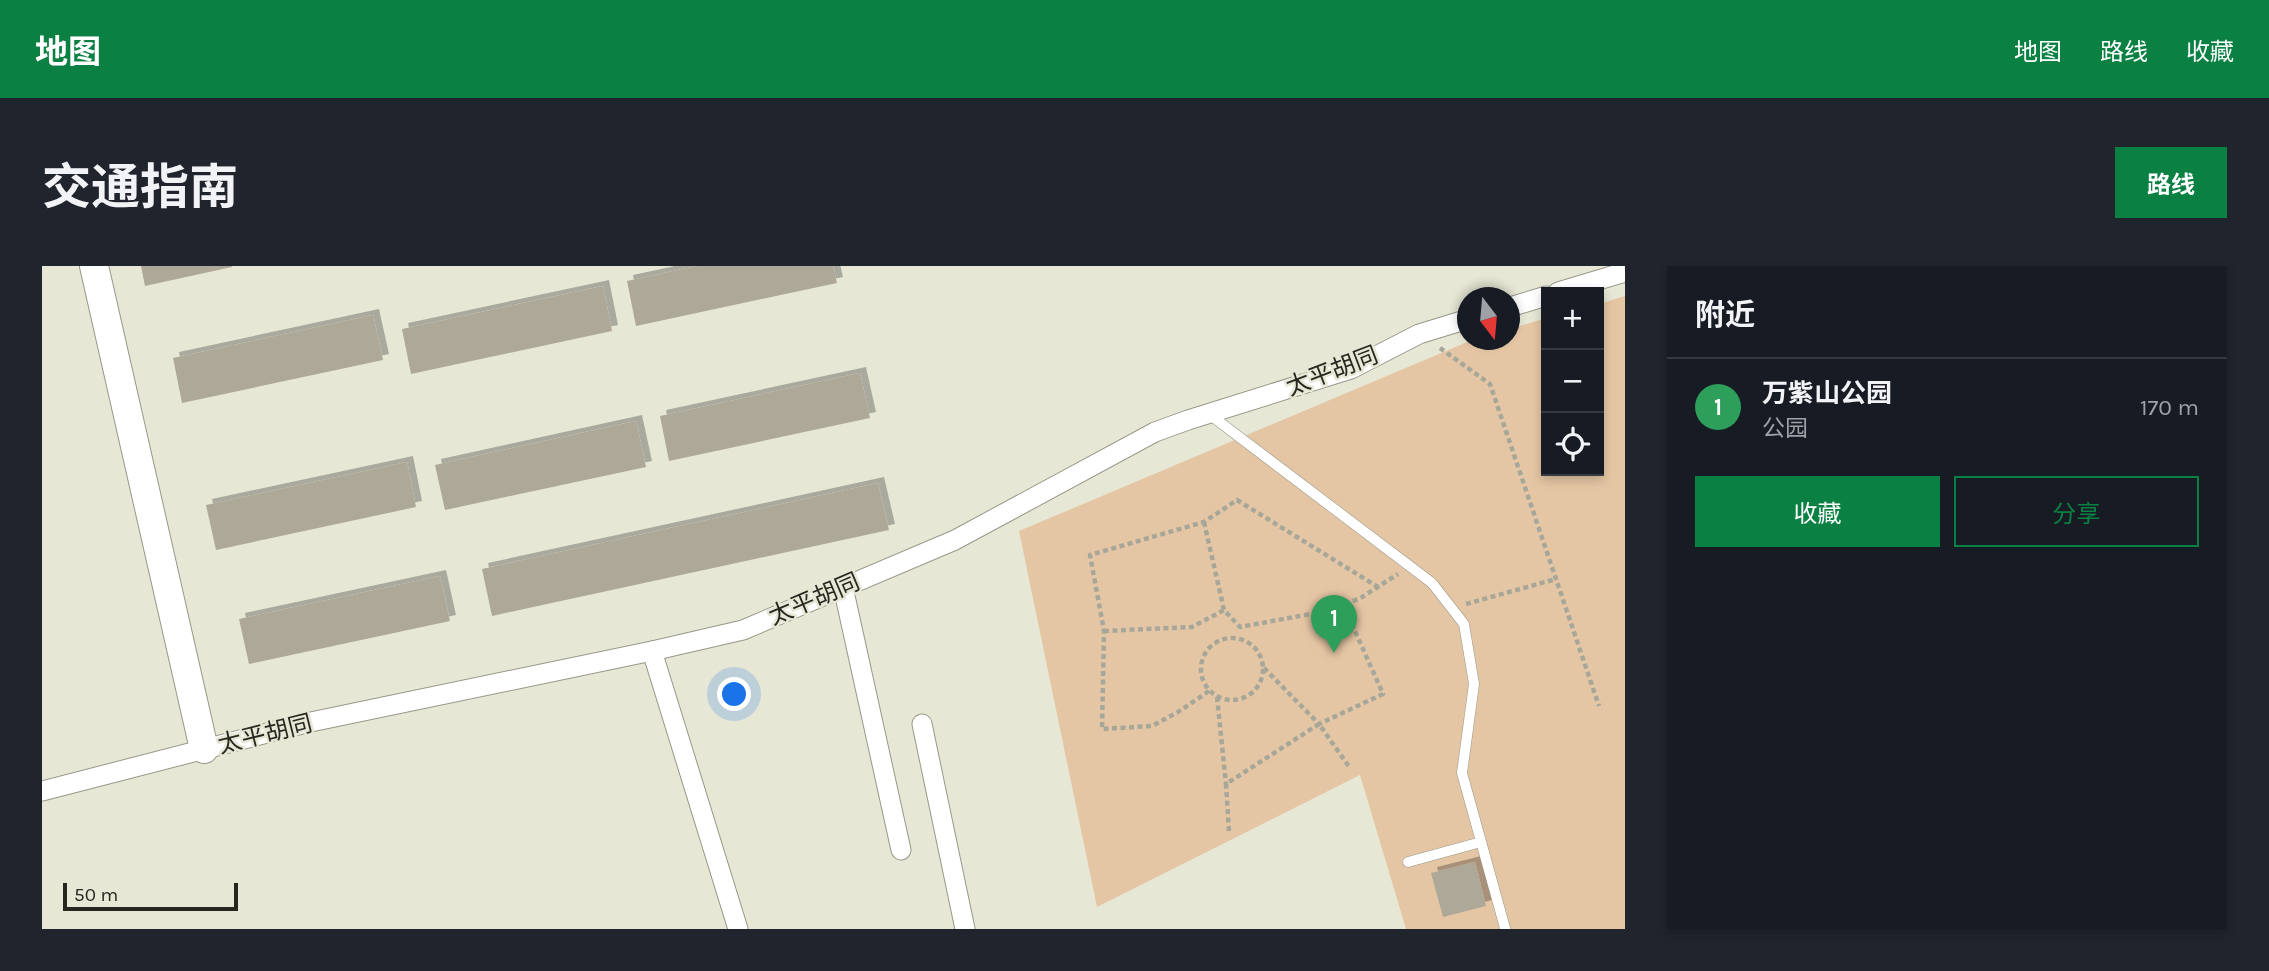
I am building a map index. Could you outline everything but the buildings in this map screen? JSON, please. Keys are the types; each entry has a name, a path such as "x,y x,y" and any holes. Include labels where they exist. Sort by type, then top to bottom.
{"street":[{"path":"94,266 205,749"},
{"path":"1575,287 1625,272"},
{"path":"1520,304 1541,298"},
{"name":"太平胡同","path":"42,791 306,723 743,630 955,540 1155,432 1351,369 1419,334 1457,322"},
{"path":"843,587 901,850"},
{"path":"652,651 738,929"},
{"path":"922,724 965,929"}],"lane":[{"path":"1208,414 1432,583 1464,624 1474,684 1462,773 1505,928"},
{"path":"1408,862 1481,842"}],"path":[{"path":"1419,334 1490,384 1600,706"},
{"path":"1209,691 1153,726 1102,729 1104,631 1090,555 1203,522 1237,500 1378,587"},
{"path":"1203,522 1224,610 1240,626 1316,613 1359,599 1410,566"},
{"path":"1451,608 1556,579"},
{"path":"1226,784 1319,724 1383,694 1343,604"},
{"path":"1104,631 1192,627 1224,610"},
{"path":"1231,638 1249,643 1262,658 1264,668 1262,678 1249,696 1239,700 1217,697 1209,691 1200,671 1206,652 1221,640 1231,638"},
{"path":"1264,668 1319,724 1350,768"},
{"path":"1217,697 1229,831"}],"shaded area":[{"path":"1625,296 1625,929 1406,929 1360,775 1097,907 1019,531 1457,346 1457,350 1520,350 1520,326 1541,320 1541,476 1604,476 1604,302"}],"place":[{"name":"万紫山公园","path":"1334,653"}]}
